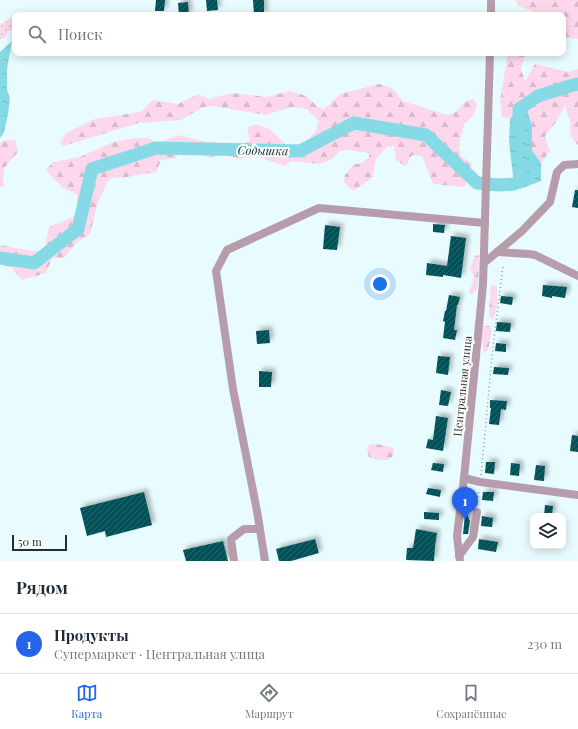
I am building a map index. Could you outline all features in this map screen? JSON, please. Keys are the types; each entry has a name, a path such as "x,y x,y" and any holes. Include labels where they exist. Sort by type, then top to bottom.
{"street":[{"path":"491,0 491,12"},
{"name":"Центральная улица","path":"460,558 456,536 464,478 483,284 490,56"},
{"path":"484,263 522,231 550,202 557,172 564,166 578,164"},
{"path":"265,561 233,389 216,271 227,250 319,208 485,224"},
{"path":"498,252 535,255 578,276"},
{"path":"464,478 480,482 578,494"},
{"path":"460,558 473,537 477,512"},
{"path":"234,561 231,539 244,529 260,529"}],"path":[{"path":"477,512 493,347 503,266"}],"green space":[{"path":"516,0 578,0 578,39 566,37 566,12 536,12 518,6"},
{"path":"12,17 12,30 8,31 5,37 0,40 0,23 1,25"},
{"path":"508,56 524,56 521,70 525,81 535,64 569,72 578,69 578,145 571,137 570,120 565,106 556,122 545,136 550,151 541,163 532,150 532,125 519,109 510,119 502,116 500,101"},
{"path":"379,84 392,88 403,101 447,115 456,112 466,101 473,99 477,105 473,116 464,124 459,146 461,156 472,164 464,187 433,184 422,156 412,155 406,166 396,161 394,146 387,147 376,159 372,178 353,191 344,182 345,175 353,165 364,162 369,157 369,153 347,150 340,151 332,159 320,164 291,161 285,166 255,156 238,159 220,154 209,158 192,144 180,151 176,158 161,160 156,172 121,178 114,177 108,181 98,202 90,234 76,243 64,258 52,258 46,273 22,280 12,268 0,264 0,245 39,252 45,246 49,227 73,217 77,211 77,194 63,188 46,170 53,162 80,157 113,142 137,138 149,138 158,143 179,135 206,142 244,144 250,140 247,128 256,124 269,129 287,145 306,144 316,130 319,121 306,109 292,107 266,115 212,106 204,107 181,120 139,123 63,146 60,143 66,133 95,119 140,112 153,100 178,104 198,94 209,99 232,93 266,97 290,91 306,96 318,107 324,109 340,94"},
{"path":"5,140 15,140 18,152 4,168 3,186 0,187 0,143"},
{"path":"477,255 479,256 478,285 476,291 471,294 469,292 473,283 473,278 470,269 474,257"},
{"path":"493,284 497,287 497,295 495,315 493,319 490,318 489,312 491,287"},
{"path":"483,326 489,326 492,330 488,350 484,353 480,333"},
{"path":"461,393 468,393 465,405 465,415 461,419 456,418 456,412 457,402"},
{"path":"370,444 384,445 395,449 392,458 380,460 369,457 367,449"}],"water":[{"path":"12,41 7,69 7,90 10,97 8,114 4,132 0,138 0,52"},
{"path":"519,109 527,110 532,125 532,150 541,163 541,181 520,189 514,184 509,142 510,119"}],"building":[{"path":"156,0 165,0 164,11 155,11"},
{"path":"206,0 217,0 218,10 207,11"},
{"path":"253,0 264,0 264,12 254,12"},
{"path":"188,2 189,12 179,12 178,3"},
{"path":"575,190 578,190 578,208 572,207"},
{"path":"433,224 445,225 444,233 433,232"},
{"path":"325,225 340,227 337,250 323,249"},
{"path":"451,236 466,238 461,278 443,275 443,277 426,275 427,263 447,266"},
{"path":"543,285 567,287 565,298 542,296"},
{"path":"449,295 460,297 457,305 454,330 457,330 455,340 443,338 445,322 443,321"},
{"path":"501,296 513,297 512,305 500,303"},
{"path":"497,322 511,323 510,332 496,331"},
{"path":"269,330 270,343 257,344 256,331"},
{"path":"496,343 506,344 506,352 495,351"},
{"path":"438,356 450,357 448,375 436,373"},
{"path":"494,367 509,368 508,375 493,374"},
{"path":"259,371 272,372 271,387 259,387"},
{"path":"441,390 451,392 448,406 439,405"},
{"path":"490,400 507,401 506,410 501,409 499,425 489,424 491,408"},
{"path":"436,416 448,418 443,451 426,448 428,439 433,440"},
{"path":"572,435 578,436 578,452 570,451"},
{"path":"486,462 495,462 494,474 485,473"},
{"path":"433,463 444,464 443,472 431,470"},
{"path":"511,463 520,464 519,476 510,475"},
{"path":"536,465 545,466 544,481 534,480"},
{"path":"428,488 441,490 440,497 426,494"},
{"path":"144,492 152,525 106,537 105,531 87,536 80,508"},
{"path":"483,492 494,492 493,501 482,500"},
{"path":"545,505 553,506 552,513 544,513"},
{"path":"424,512 439,513 439,520 424,519"},
{"path":"465,515 468,515 470,520 468,534 463,534"},
{"path":"482,516 493,518 492,527 481,526"},
{"path":"416,529 437,533 434,561 406,560 407,548 413,548"},
{"path":"315,539 319,553 291,561 279,561 276,549"},
{"path":"479,539 498,542 496,552 478,549"},
{"path":"223,541 228,561 186,561 183,550"}],"waterway":[{"name":"Содышка","path":"519,126 519,109 538,96 578,84"},
{"name":"Содышка","path":"0,258 34,263 78,229 92,169 156,148 300,151 354,123 426,135 477,183 498,185 514,184 520,181 520,172"}],"place":[{"name":"Продукты","path":"465,520"}]}
